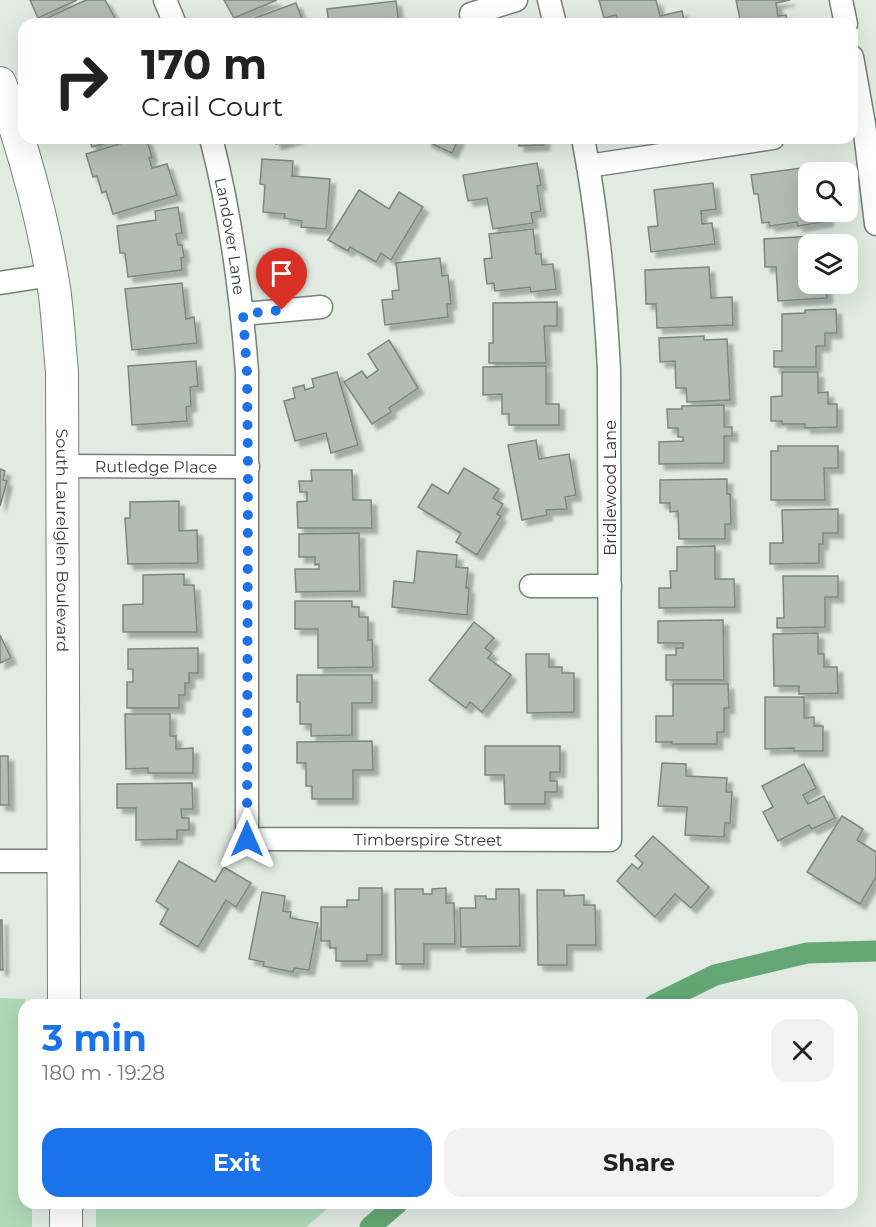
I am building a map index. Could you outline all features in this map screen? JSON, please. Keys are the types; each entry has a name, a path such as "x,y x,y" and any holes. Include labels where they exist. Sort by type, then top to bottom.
{"street":[{"path":"165,0 172,18"},
{"path":"471,14 516,0"},
{"path":"549,0 554,18"},
{"path":"841,0 845,18"},
{"name":"South Laurelglen Boulevard","path":"0,83 18,136"},
{"path":"858,125 876,224"},
{"name":"South Laurelglen Boulevard","path":"21,144 39,207 52,274 62,370 64,999"},
{"name":"Landover Lane","path":"212,144 232,233 243,314 247,372 247,839"},
{"name":"Bridlewood Lane","path":"583,144 596,216 605,293 609,370 610,840"},
{"path":"588,166 733,144"},
{"path":"0,283 52,274"},
{"path":"243,314 321,307"},
{"name":"Rutledge Place","path":"63,466 248,466"},
{"path":"531,586 610,586"},
{"name":"Timberspire Street","path":"247,839 610,840"},
{"path":"0,861 63,861"},
{"path":"66,1209 66,1227"}],"green space":[{"path":"0,998 25,999 18,999 18,1209 32,1209 32,1227 0,1227"},
{"path":"96,1209 327,1209 306,1227 96,1227"}],"building":[{"path":"30,0 77,0 38,18"},
{"path":"86,0 105,0 115,18 47,18"},
{"path":"224,0 277,0 234,18"},
{"path":"599,0 656,0 660,16 682,11 684,18 617,18 616,15 604,18"},
{"path":"736,0 790,0 776,3 778,16 786,15 787,18 740,18"},
{"path":"396,1 398,18 328,18 327,9"},
{"path":"296,3 302,18 255,18"},
{"path":"119,144 148,144 152,157 149,158 152,168 167,164 177,195 113,214 106,191 102,193 97,176 93,177 86,154"},
{"path":"432,144 456,144 452,153"},
{"path":"519,144 544,144 544,145 519,146"},
{"path":"262,159 293,161 292,176 330,179 326,229 301,227 302,221 284,218 285,214 263,212 265,185 260,184"},
{"path":"537,163 541,185 537,186 541,211 531,213 533,223 493,229 487,198 468,201 463,175"},
{"path":"798,168 798,222 822,222 798,226 797,222 770,226 769,222 762,223 758,194 754,194 751,175"},
{"path":"713,183 716,209 701,211 702,224 712,223 715,244 651,252 648,227 658,226 654,190"},
{"path":"359,190 389,209 399,192 423,207 391,260 381,253 376,262 350,247 348,251 328,240"},
{"path":"178,207 182,233 176,234 178,245 182,245 184,257 181,258 182,270 128,277 125,253 120,253 117,226 156,220 155,211"},
{"path":"533,229 536,254 541,254 542,265 553,264 556,289 531,292 530,287 495,291 494,283 487,284 484,259 492,258 489,234"},
{"path":"798,237 798,294 827,294 827,298 778,301 776,267 765,267 764,239"},
{"path":"440,258 442,276 448,275 451,304 447,304 448,317 385,325 382,300 393,299 392,291 399,290 396,263"},
{"path":"709,267 711,298 732,297 733,325 657,328 656,304 646,304 645,270"},
{"path":"182,283 186,319 194,317 197,343 132,350 125,289"},
{"path":"557,302 557,326 544,326 546,363 489,363 489,343 493,343 493,303"},
{"path":"836,309 837,333 825,333 825,346 816,346 816,367 774,367 774,351 782,351 782,314 805,313 805,310"},
{"path":"704,336 704,340 727,339 730,400 687,402 686,388 676,388 675,361 660,362 659,338"},
{"path":"389,340 418,388 389,408 391,412 372,424 344,382 362,371 367,378 378,370 368,354"},
{"path":"196,361 198,386 190,387 191,406 186,407 187,421 132,425 128,366"},
{"path":"546,366 546,404 559,404 559,425 509,425 509,414 502,414 502,394 483,395 483,367"},
{"path":"337,372 358,445 331,453 326,433 295,441 284,401 295,398 293,388 304,385 305,390 314,387 312,379"},
{"path":"782,372 818,372 818,393 828,392 828,404 837,404 837,427 805,428 805,424 782,424 782,421 771,421 771,397 782,396"},
{"path":"724,405 724,427 732,427 732,436 724,436 724,463 659,464 659,442 683,441 683,437 678,437 678,428 668,428 667,409 682,409 682,406"},
{"path":"536,440 539,459 569,454 576,495 565,497 567,509 546,510 547,515 522,520 508,445"},
{"path":"778,446 838,446 838,468 824,468 825,500 771,500 771,451 778,451"},
{"path":"464,468 499,489 493,498 503,504 497,514 501,516 477,555 456,542 461,533 418,507 432,484 448,494"},
{"path":"0,469 5,471 3,480 7,481 0,506"},
{"path":"311,470 352,470 353,500 371,500 372,528 298,528 297,502 307,501 307,492 300,492 299,481 312,481"},
{"path":"727,479 731,524 725,524 725,539 679,539 678,511 670,512 670,503 660,503 660,480"},
{"path":"179,501 179,531 197,530 198,563 128,564 125,518 130,518 130,502"},
{"path":"838,509 838,533 823,533 823,544 819,544 819,563 770,564 770,543 783,543 782,510"},
{"path":"359,533 360,591 296,592 295,569 319,569 319,564 315,565 315,557 299,557 299,534"},
{"path":"715,546 715,579 734,579 735,607 659,608 659,588 671,588 670,571 677,571 677,547"},
{"path":"417,551 457,555 456,567 468,568 467,615 392,607 394,581 414,583"},
{"path":"184,574 184,585 194,585 197,632 123,632 123,605 143,604 143,575"},
{"path":"783,576 838,576 838,597 825,597 825,627 777,628 777,618 784,618"},
{"path":"295,601 352,601 352,607 359,607 359,617 368,617 368,640 372,640 373,667 318,668 318,629 295,629"},
{"path":"723,620 724,680 666,680 666,655 676,655 676,648 683,648 683,643 658,643 658,621"},
{"path":"474,622 494,638 485,648 492,653 488,658 511,675 482,712 470,702 466,708 429,680"},
{"path":"818,633 818,654 824,654 824,667 837,667 838,693 799,694 799,686 774,686 773,634"},
{"path":"0,635 11,658 0,663"},
{"path":"198,648 198,673 189,673 189,683 185,683 185,695 179,695 179,708 127,708 127,682 133,682 133,669 128,669 128,649"},
{"path":"526,654 549,654 549,667 562,667 562,673 574,673 574,712 527,713"},
{"path":"297,675 372,675 372,703 352,703 352,735 311,736 311,724 300,724"},
{"path":"673,684 728,684 729,708 724,708 724,732 717,732 717,744 656,742 656,716 673,716"},
{"path":"765,697 804,697 804,718 814,717 814,726 823,726 823,751 794,751 794,748 765,749"},
{"path":"125,714 170,714 170,736 176,736 176,749 193,748 193,773 148,773 148,768 126,769"},
{"path":"372,741 373,770 353,770 353,799 312,799 312,786 306,786 306,763 297,763 297,742"},
{"path":"485,746 560,746 560,772 550,772 550,781 557,781 557,792 545,792 545,804 505,804 504,775 485,775"},
{"path":"0,756 8,756 9,805 0,805"},
{"path":"662,763 686,764 686,776 727,778 726,792 732,792 730,823 725,823 724,837 685,835 687,807 658,806"},
{"path":"804,764 816,788 803,795 808,804 824,796 835,818 812,829 809,825 778,841 763,812 773,807 762,786"},
{"path":"192,783 193,809 181,809 182,818 189,818 189,830 177,830 177,839 136,840 136,808 117,808 117,784"},
{"path":"842,816 863,829 857,840 876,852 876,877 860,904 807,872"},
{"path":"653,836 709,887 691,908 675,894 655,917 617,881 632,864 638,869 643,863 635,856"},
{"path":"179,861 215,882 224,867 251,883 236,907 226,900 198,947 160,924 168,909 156,901"},
{"path":"359,888 382,888 382,955 367,955 367,961 336,961 336,948 330,948 330,941 321,941 321,907 347,907 347,900 359,900"},
{"path":"446,888 446,903 454,903 455,944 424,944 424,964 396,964 395,889 423,889 423,894 432,894 432,889"},
{"path":"496,889 519,889 520,946 461,947 460,908 476,908 475,896 496,899"},
{"path":"537,890 564,890 564,896 584,895 584,905 595,905 596,945 567,945 567,965 538,965"},
{"path":"262,892 285,896 283,911 291,912 290,918 318,923 309,970 294,968 293,972 263,966 264,962 249,959"},
{"path":"0,920 2,920 3,970 0,970"}],"waterway":[{"path":"666,999 715,975 807,953 876,951"},
{"path":"370,1227 391,1209"}],"route":[{"path":"247,839 248,466 247,372 243,314 282,310"}]}
